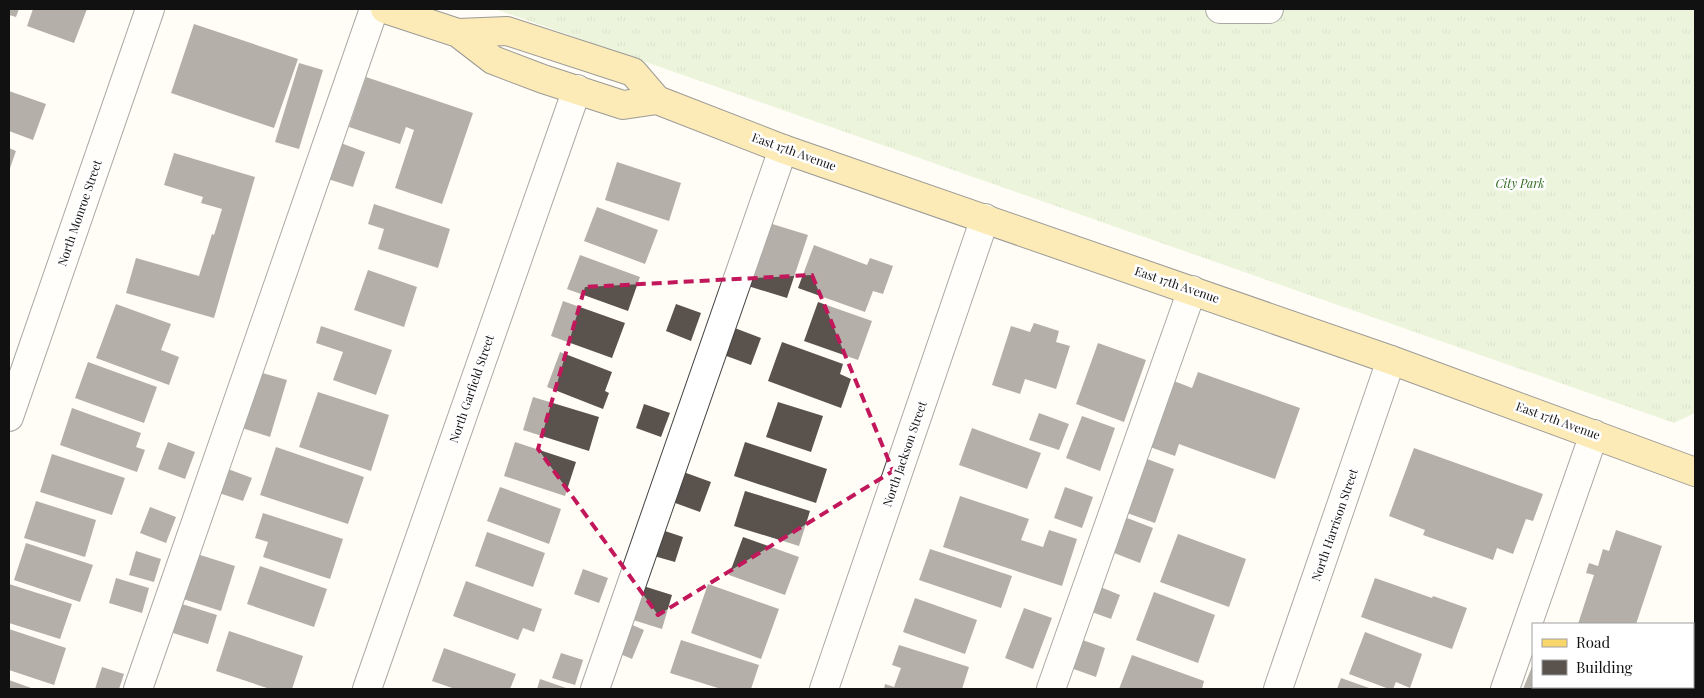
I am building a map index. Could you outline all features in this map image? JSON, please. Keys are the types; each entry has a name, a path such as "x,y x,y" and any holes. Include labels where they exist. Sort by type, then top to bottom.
{"main road":[{"name":"East 17th Avenue","path":"385,9 458,33 493,60 543,79 623,105 657,100"},
{"name":"East 17th Avenue","path":"458,33 507,31 633,72 657,100 783,148 1391,360 1695,472"}],"street":[{"name":"North Monroe Street","path":"9,417 150,9"},
{"path":"138,689 374,9"},
{"path":"1220,9 1269,9"},
{"name":"North Garfield Street","path":"368,689 576,89"},
{"path":"594,689 783,148"},
{"name":"North Jackson Street","path":"824,689 985,218"},
{"path":"1052,689 1192,290"},
{"name":"North Harrison Street","path":"1278,689 1391,360"},
{"path":"1505,689 1594,434"}],"highlighted area":[{"path":"812,275 893,471 658,615 538,449 585,287"}],"green space":[{"name":"City Park","path":"495,9 1695,9 1695,413 1674,423"}],"building":[{"path":"9,9 19,9 16,17 9,15"},
{"path":"33,9 87,9 74,43 27,26"},
{"path":"194,24 298,59 274,128 171,93"},
{"path":"299,63 323,70 299,149 275,142"},
{"path":"366,77 473,113 442,204 395,188 414,130 406,127 400,144 349,127"},
{"path":"9,91 46,104 33,140 9,131"},
{"path":"338,142 365,152 353,187 325,178"},
{"path":"9,148 16,151 9,171"},
{"path":"174,153 255,177 214,318 126,293 136,258 199,276 212,234 214,235 222,209 201,203 203,197 164,185"},
{"path":"617,162 681,183 669,221 605,200"},
{"path":"374,204 450,229 438,268 378,249 384,229 368,224"},
{"path":"597,207 658,230 645,264 584,241"},
{"path":"769,223 808,235 787,298 748,286"},
{"path":"814,245 867,265 870,258 893,266 883,294 873,291 865,312 798,288"},
{"path":"580,255 640,277 628,311 567,289"},
{"path":"368,270 417,287 404,327 354,310"},
{"path":"563,301 625,323 612,358 551,336"},
{"path":"818,302 872,321 858,360 804,341"},
{"path":"116,304 171,324 161,350 179,357 169,385 96,358"},
{"path":"676,304 701,313 691,341 666,331"},
{"path":"1034,323 1059,331 1056,342 1070,346 1056,389 1025,379 1020,394 992,385 1011,326 1030,332"},
{"path":"321,326 392,350 376,395 333,380 343,352 316,343"},
{"path":"732,327 761,338 751,365 721,354"},
{"path":"782,342 843,364 840,374 851,379 841,408 768,381"},
{"path":"1098,343 1146,360 1124,422 1076,404"},
{"path":"560,352 612,372 605,391 609,393 603,409 547,387"},
{"path":"88,362 157,387 144,423 75,398"},
{"path":"259,372 287,380 270,437 242,428"},
{"path":"1198,372 1300,408 1275,479 1179,444 1175,456 1150,447 1174,381 1192,388"},
{"path":"318,392 389,415 371,471 299,447"},
{"path":"533,397 599,417 589,451 523,430"},
{"path":"778,402 823,416 811,452 766,437"},
{"path":"644,404 670,413 661,437 636,428"},
{"path":"72,408 141,433 136,447 145,450 137,472 60,445"},
{"path":"1039,413 1069,424 1059,450 1029,440"},
{"path":"1082,416 1115,428 1100,471 1066,458"},
{"path":"972,428 1041,453 1027,489 959,465"},
{"path":"168,442 195,452 185,479 158,469"},
{"path":"515,442 576,462 565,496 504,476"},
{"path":"745,442 827,469 816,503 734,476"},
{"path":"276,447 364,477 348,524 260,495"},
{"path":"1414,448 1543,494 1533,521 1526,519 1513,554 1497,548 1493,560 1423,535 1425,530 1389,516"},
{"path":"52,454 125,478 112,515 40,492"},
{"path":"1147,459 1174,469 1155,523 1127,513"},
{"path":"228,469 252,478 243,501 219,493"},
{"path":"678,470 711,482 700,512 667,500"},
{"path":"500,487 561,509 549,544 487,521"},
{"path":"1065,487 1093,497 1082,528 1054,518"},
{"path":"745,491 810,511 799,546 734,526"},
{"path":"960,496 1029,519 1021,540 1043,547 1049,530 1077,539 1062,586 943,547"},
{"path":"36,501 96,520 85,557 24,538"},
{"path":"150,507 176,517 166,543 140,533"},
{"path":"263,513 343,539 330,579 263,557 268,542 255,538"},
{"path":"1122,516 1153,528 1140,563 1109,551"},
{"path":"662,530 683,537 675,562 654,556"},
{"path":"1616,530 1662,546 1636,623 1578,623 1594,575 1586,573 1589,563 1598,566 1603,549 1609,551"},
{"path":"487,532 545,553 533,587 475,566"},
{"path":"1178,534 1246,559 1229,607 1160,582"},
{"path":"743,537 799,557 785,595 729,575"},
{"path":"26,543 93,565 80,602 14,580"},
{"path":"930,549 1012,576 1001,608 919,580"},
{"path":"136,551 161,559 154,582 129,575"},
{"path":"197,554 235,566 221,611 183,599"},
{"path":"260,566 327,589 314,627 247,604"},
{"path":"583,569 608,578 599,603 574,594"},
{"path":"116,578 149,588 142,613 109,603"},
{"path":"1375,578 1467,608 1452,649 1361,617"},
{"path":"466,581 542,609 534,632 523,628 518,640 453,616"},
{"path":"9,584 72,604 60,639 9,623"},
{"path":"708,584 779,609 761,659 691,633"},
{"path":"640,585 672,595 662,629 630,619"},
{"path":"1098,586 1120,595 1111,619 1089,611"},
{"path":"1154,592 1215,615 1198,663 1136,640"},
{"path":"915,598 977,620 965,654 903,632"},
{"path":"182,604 217,615 208,644 173,633"},
{"path":"1024,608 1052,618 1033,669 1005,658"},
{"path":"630,624 644,630 632,659 618,653"},
{"path":"9,629 66,648 54,685 9,670"},
{"path":"229,631 303,656 292,689 270,689 216,671"},
{"path":"1365,632 1422,654 1410,688 1396,682 1393,689 1389,689 1349,674"},
{"path":"1077,638 1105,648 1096,677 1068,667"},
{"path":"681,640 759,665 751,689 721,689 670,673"},
{"path":"899,645 969,667 962,689 884,689 885,684 894,687 901,668 892,665"},
{"path":"444,648 516,674 510,689 455,689 432,681"},
{"path":"561,653 583,660 575,685 552,678"},
{"path":"1132,655 1204,681 1202,689 1119,689"},
{"path":"1532,666 1532,688 1597,689 1523,689"},
{"path":"102,667 124,674 119,689 95,689"},
{"path":"1341,678 1372,689 1337,689"},
{"path":"540,679 569,689 537,689"},
{"path":"9,680 34,689 9,689"}]}
